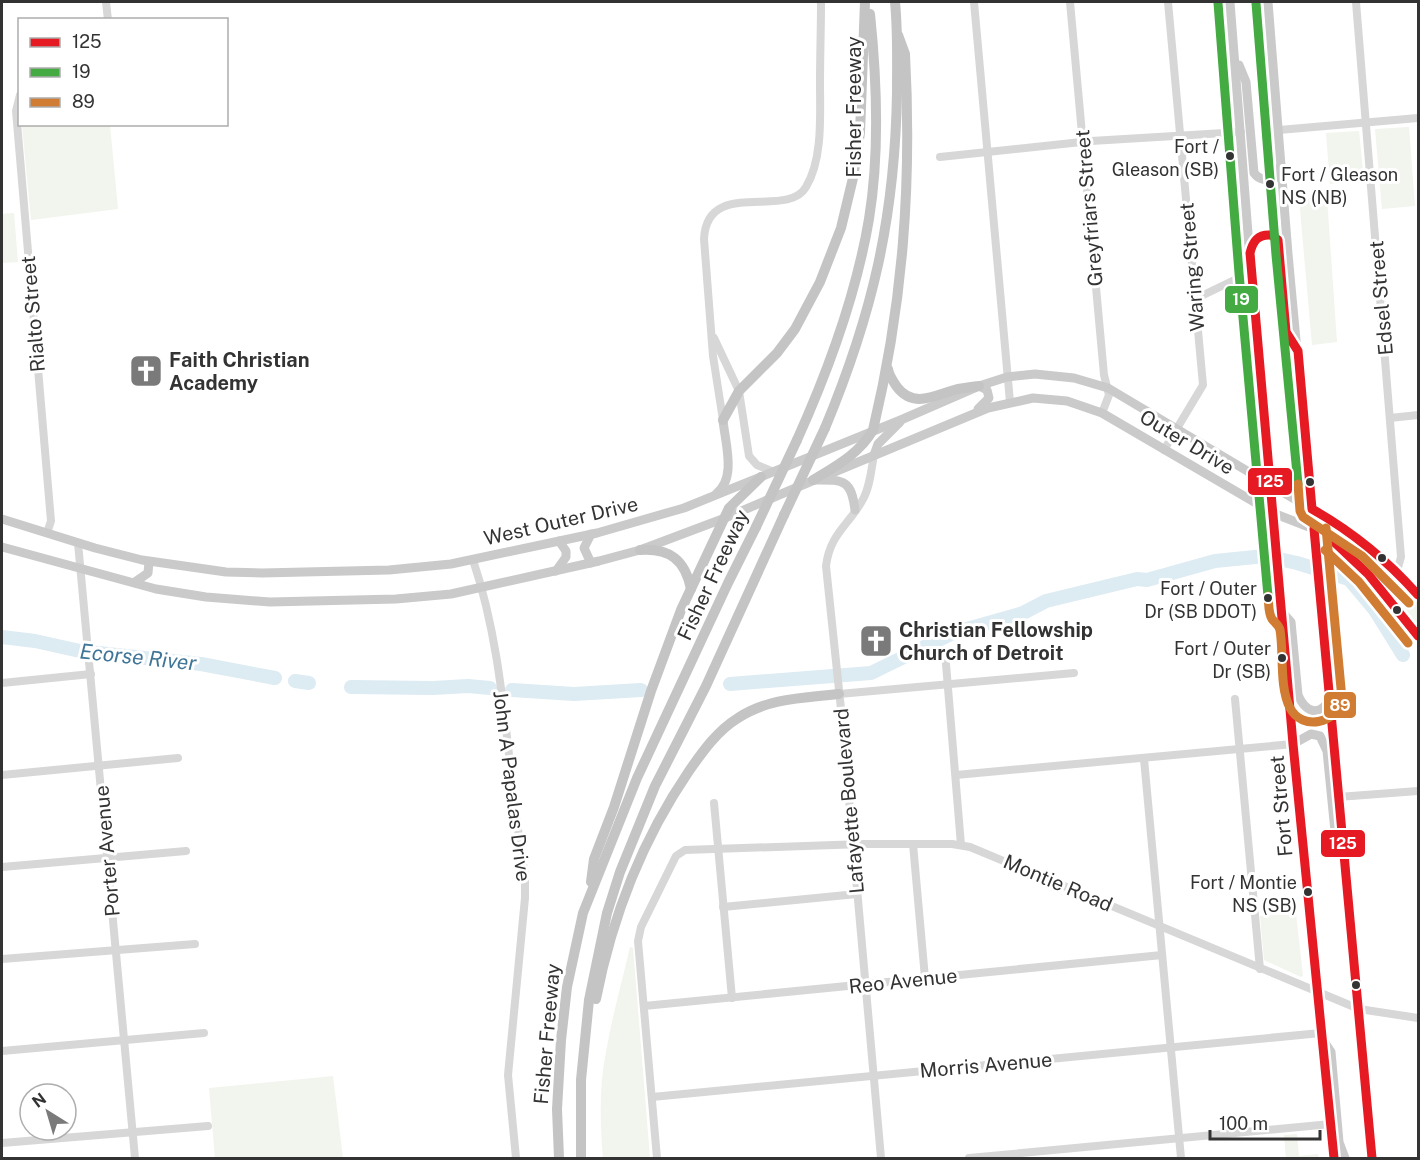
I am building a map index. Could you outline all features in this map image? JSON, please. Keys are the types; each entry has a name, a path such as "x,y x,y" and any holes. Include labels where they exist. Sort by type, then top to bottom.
{"highway":[{"path":"723,420 740,391 777,353 795,328 820,282 841,228 853,178 860,133 867,2"},
{"name":"Fisher Freeway","path":"559,1158 558,1084 564,1010 577,934 589,897 638,778 820,389 851,298 869,218 876,140 873,48 867,2"},
{"name":"Fisher Freeway","path":"581,1158 580,1104 584,1039 589,1000 607,913 633,838 825,428 844,383 862,329 883,248 892,187 896,142 898,35 895,2"},
{"path":"813,480 853,455 861,448 873,430 888,366 900,284 908,185 905,54 898,35"},
{"path":"888,366 889,374 898,389 913,398 931,398 956,389 979,386"},
{"path":"589,897 594,859 614,807 663,657 691,589 729,508 761,477"},
{"path":"640,550 660,551 676,559 686,571 691,589"},
{"path":"584,1039 593,1016 606,955 631,877 662,815 707,746 738,717 765,705 840,694"}],"main road":[{"path":"1230,2 1235,54 1246,82 1254,173 1264,180 1275,178 1282,161"},
{"path":"1268,2 1288,254 1372,1157"},
{"name":"Fort Street","path":"1235,54 1251,273 1278,551 1293,744 1334,1158"},
{"path":"1250,253 1252,243 1261,235 1271,235 1278,240 1286,332 1298,351"},
{"name":"West Outer Drive","path":"2,519 149,562 191,568 262,573 389,570 473,560 655,518 711,498 979,386 1007,377 1035,374 1063,376 1108,388 1358,537 1397,571"},
{"path":"974,413 989,398 987,390 979,386"},
{"path":"2,547 156,589 227,600 270,602 396,599 451,594 640,550 725,518 974,413 1010,402 1054,399 1102,413"},
{"name":"Outer Drive","path":"1102,413 1273,513 1314,529 1335,542 1359,563 1419,636"},
{"path":"874,455 878,444 904,419"},
{"path":"711,498 722,489 728,478 723,420"},
{"path":"813,480 837,480 846,483 853,493 855,510"},
{"path":"591,534 584,548 591,563"},
{"path":"556,571 566,557 566,551 559,541"},
{"path":"135,582 148,573 149,562"},
{"path":"1397,571 1419,595"},
{"path":"1282,612 1291,622 1298,695 1302,703 1305,708 1314,711 1324,707 1330,699"},
{"path":"1293,744 1311,734 1320,736 1324,742 1327,751 1335,831 1339,847 1345,858"},
{"path":"1321,1036 1331,1052 1339,1142 1345,1158"}],"street":[{"path":"106,2 108,18"},
{"path":"723,420 716,381 704,239 709,219 717,210 730,204 794,197 804,190 809,181 820,129 821,2"},
{"path":"974,2 1010,402"},
{"name":"Greyfriars Street","path":"1070,2 1104,375 1108,388 1108,398 1102,413"},
{"name":"Waring Street","path":"1164,450 1203,385 1168,2"},
{"name":"Edsel Street","path":"1356,2 1401,557 1397,571"},
{"name":"Rialto Street","path":"18,103 16,111 51,521 47,533"},
{"path":"1279,130 1419,118"},
{"path":"940,158 1083,142 1241,132"},
{"path":"1195,299 1251,273"},
{"path":"711,332 740,391 749,456 757,465 774,472"},
{"path":"1390,418 1419,416"},
{"name":"Lafayette Boulevard","path":"874,455 866,494 833,540 826,566 840,694 881,1158"},
{"name":"Porter Avenue","path":"78,543 135,1158"},
{"name":"John A Papalas Drive","path":"473,560 482,587 497,666 526,887 508,1075 516,1158"},
{"path":"1380,587 1397,571"},
{"path":"945,652 962,845"},
{"path":"840,694 1074,673"},
{"path":"2,683 91,674"},
{"path":"1235,699 1260,969"},
{"path":"956,776 1293,744"},
{"path":"2,775 178,758"},
{"path":"1144,759 1181,1158"},
{"path":"1338,797 1419,791"},
{"path":"714,804 732,998"},
{"path":"913,844 925,978"},
{"name":"Montie Road","path":"644,1006 639,934 675,856 680,852 685,850 913,844 970,847 1359,1009 1419,1018"},
{"path":"2,867 186,850"},
{"path":"723,907 857,894"},
{"path":"2,959 195,944"},
{"name":"Reo Avenue","path":"644,1006 1162,955"},
{"path":"644,1006 657,1158"},
{"path":"2,1051 204,1033"},
{"name":"Morris Avenue","path":"652,1097 1321,1036"},
{"path":"969,1158 1331,1124"},
{"path":"2,1143 208,1126"}],"shaded area":[{"path":"22,126 110,126 118,209 31,220"},
{"path":"1409,127 1415,206 1382,209 1375,129"},
{"path":"1359,131 1364,181 1330,184 1326,133"},
{"path":"1299,198 1327,198 1337,342 1312,345"},
{"path":"14,213 18,262 2,263 2,214"},
{"path":"1396,579 1400,580 1418,602 1418,625 1389,588 1389,584"},
{"path":"1296,913 1303,976 1301,977 1264,960 1260,916"},
{"path":"630,947 633,948 650,1158 603,1158 602,1078 611,1026"},
{"path":"333,1076 343,1158 215,1158 209,1088"},
{"path":"1297,1134 1299,1156 1318,1154 1319,1158 1286,1158 1284,1135"}],"waterway":[{"name":"Ecorse River","path":"730,684 871,673 953,633 1023,613 1046,601 1137,579 1147,580 1215,561 1265,556 1349,579 1375,610 1403,655"},
{"name":"Ecorse River","path":"2,637 35,641 80,651 201,664 275,678"},
{"name":"Ecorse River","path":"295,681 309,683"},
{"name":"Ecorse River","path":"351,687 468,686 490,688"},
{"name":"Ecorse River","path":"512,690 574,694 641,690"}],"transit line":[{"name":"19","path":"1218,3 1268,596"},
{"name":"19","path":"1256,3 1276,255 1298,484"},
{"name":"125","path":"1334,1158 1293,744 1250,253 1259,237 1271,235 1278,240 1286,332 1298,351 1312,509 1369,547 1418,595"},
{"name":"89","path":"1298,484 1300,511 1303,517 1362,556 1409,603"},
{"name":"89","path":"1268,596 1271,617 1280,630 1284,690 1290,708 1302,720 1319,722 1327,719 1339,708 1342,699 1326,528"},
{"name":"125","path":"1314,529 1372,1158"},
{"name":"125","path":"1333,541 1368,574 1418,636"},
{"name":"89","path":"1325,550 1359,582 1408,643"}],"place":[{"name":"Fort / Gleason (SB)","path":"1230,156"},
{"name":"Fort / Gleason NS (NB)","path":"1270,184"},
{"name":"Faith Christian Academy","path":"146,371"},
{"name":"Fort / Outer Dr (SB DDOT)","path":"1268,598"},
{"name":"Christian Fellowship Church of Detroit","path":"876,641"},
{"name":"Fort / Outer Dr (SB)","path":"1282,658"},
{"name":"Fort / Montie NS (SB)","path":"1308,892"}]}
